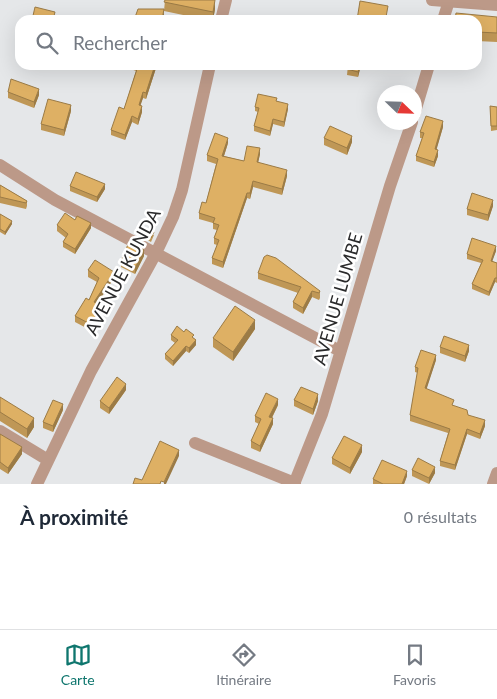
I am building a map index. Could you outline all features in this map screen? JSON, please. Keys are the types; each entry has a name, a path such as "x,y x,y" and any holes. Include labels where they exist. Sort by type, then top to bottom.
{"street":[{"path":"222,15 226,0"},
{"path":"432,0 497,5"},
{"path":"445,15 449,1"},
{"name":"AVENUE KUNDA","path":"37,484 105,344 156,253 182,190 209,70"},
{"path":"422,88 428,70"},
{"name":"AVENUE LUMBE","path":"294,483 322,414 390,186 409,130"},
{"path":"0,165 55,200 340,350"},
{"path":"0,431 48,460"},
{"path":"195,443 294,483"},
{"path":"493,484 497,473"}],"building":[{"path":"165,0 215,0 213,12 164,2"},
{"path":"360,1 388,6 386,15 358,15"},
{"path":"35,7 55,12 54,15 33,15"},
{"path":"138,9 164,9 163,15 136,15"},
{"path":"456,13 476,15 456,15"},
{"path":"482,16 497,17 497,33 482,32"},
{"path":"137,70 153,70 146,93 143,92 139,105 142,106 138,119 132,116 125,135 111,130 119,107 124,109"},
{"path":"11,79 39,89 34,102 8,92"},
{"path":"258,94 277,98 276,101 288,104 284,122 273,119 270,131 254,126 259,108 255,107"},
{"path":"48,99 71,105 64,130 41,124"},
{"path":"490,106 497,107 497,126 491,126"},
{"path":"426,116 443,121 435,149 438,150 434,162 416,156 424,133 420,132"},
{"path":"330,126 352,136 347,148 324,138"},
{"path":"215,133 228,138 222,156 244,161 247,146 260,148 257,162 287,170 282,189 253,181 223,262 212,258 219,240 214,238 219,225 213,223 215,218 199,213 202,202 206,203 218,159 207,155"},
{"path":"76,172 105,184 97,197 70,186"},
{"path":"0,185 27,201 26,203 0,197"},
{"path":"472,193 493,200 488,215 467,209"},
{"path":"65,213 75,220 77,216 91,223 75,249 63,242 68,234 57,225"},
{"path":"0,214 12,221 5,232 0,229"},
{"path":"142,228 154,232 151,238 141,233"},
{"path":"472,238 496,246 491,261 497,263 497,278 495,278 489,292 472,284 483,260 467,254"},
{"path":"129,242 144,250 135,268 121,261"},
{"path":"267,255 276,258 320,291 319,293 312,291 303,308 293,302 301,287 258,273 264,257"},
{"path":"95,260 114,272 94,302 100,305 94,314 96,316 92,325 75,316 86,298 89,300 99,278 88,270"},
{"path":"235,306 255,320 233,352 213,338"},
{"path":"177,326 184,332 186,329 194,335 192,337 196,340 189,348 186,346 173,361 165,354 178,340 171,335"},
{"path":"444,336 469,345 465,356 440,347"},
{"path":"421,350 436,355 425,388 454,400 452,405 467,410 468,415 485,420 480,434 467,429 455,465 440,461 450,429 410,415 418,368 415,367"},
{"path":"117,377 126,384 109,408 100,401"},
{"path":"301,387 318,394 313,409 294,400"},
{"path":"266,393 278,399 269,417 273,418 260,446 251,441 261,419 255,416"},
{"path":"0,397 34,418 27,429 0,412"},
{"path":"53,400 63,404 53,426 43,422"},
{"path":"0,434 22,447 8,468 0,462"},
{"path":"344,436 362,445 350,468 332,458"},
{"path":"160,441 179,450 164,482 161,481 160,484 133,484 135,478 142,480"},
{"path":"418,458 435,467 429,478 412,470"},
{"path":"382,460 407,471 402,484 383,484 373,479"}]}
